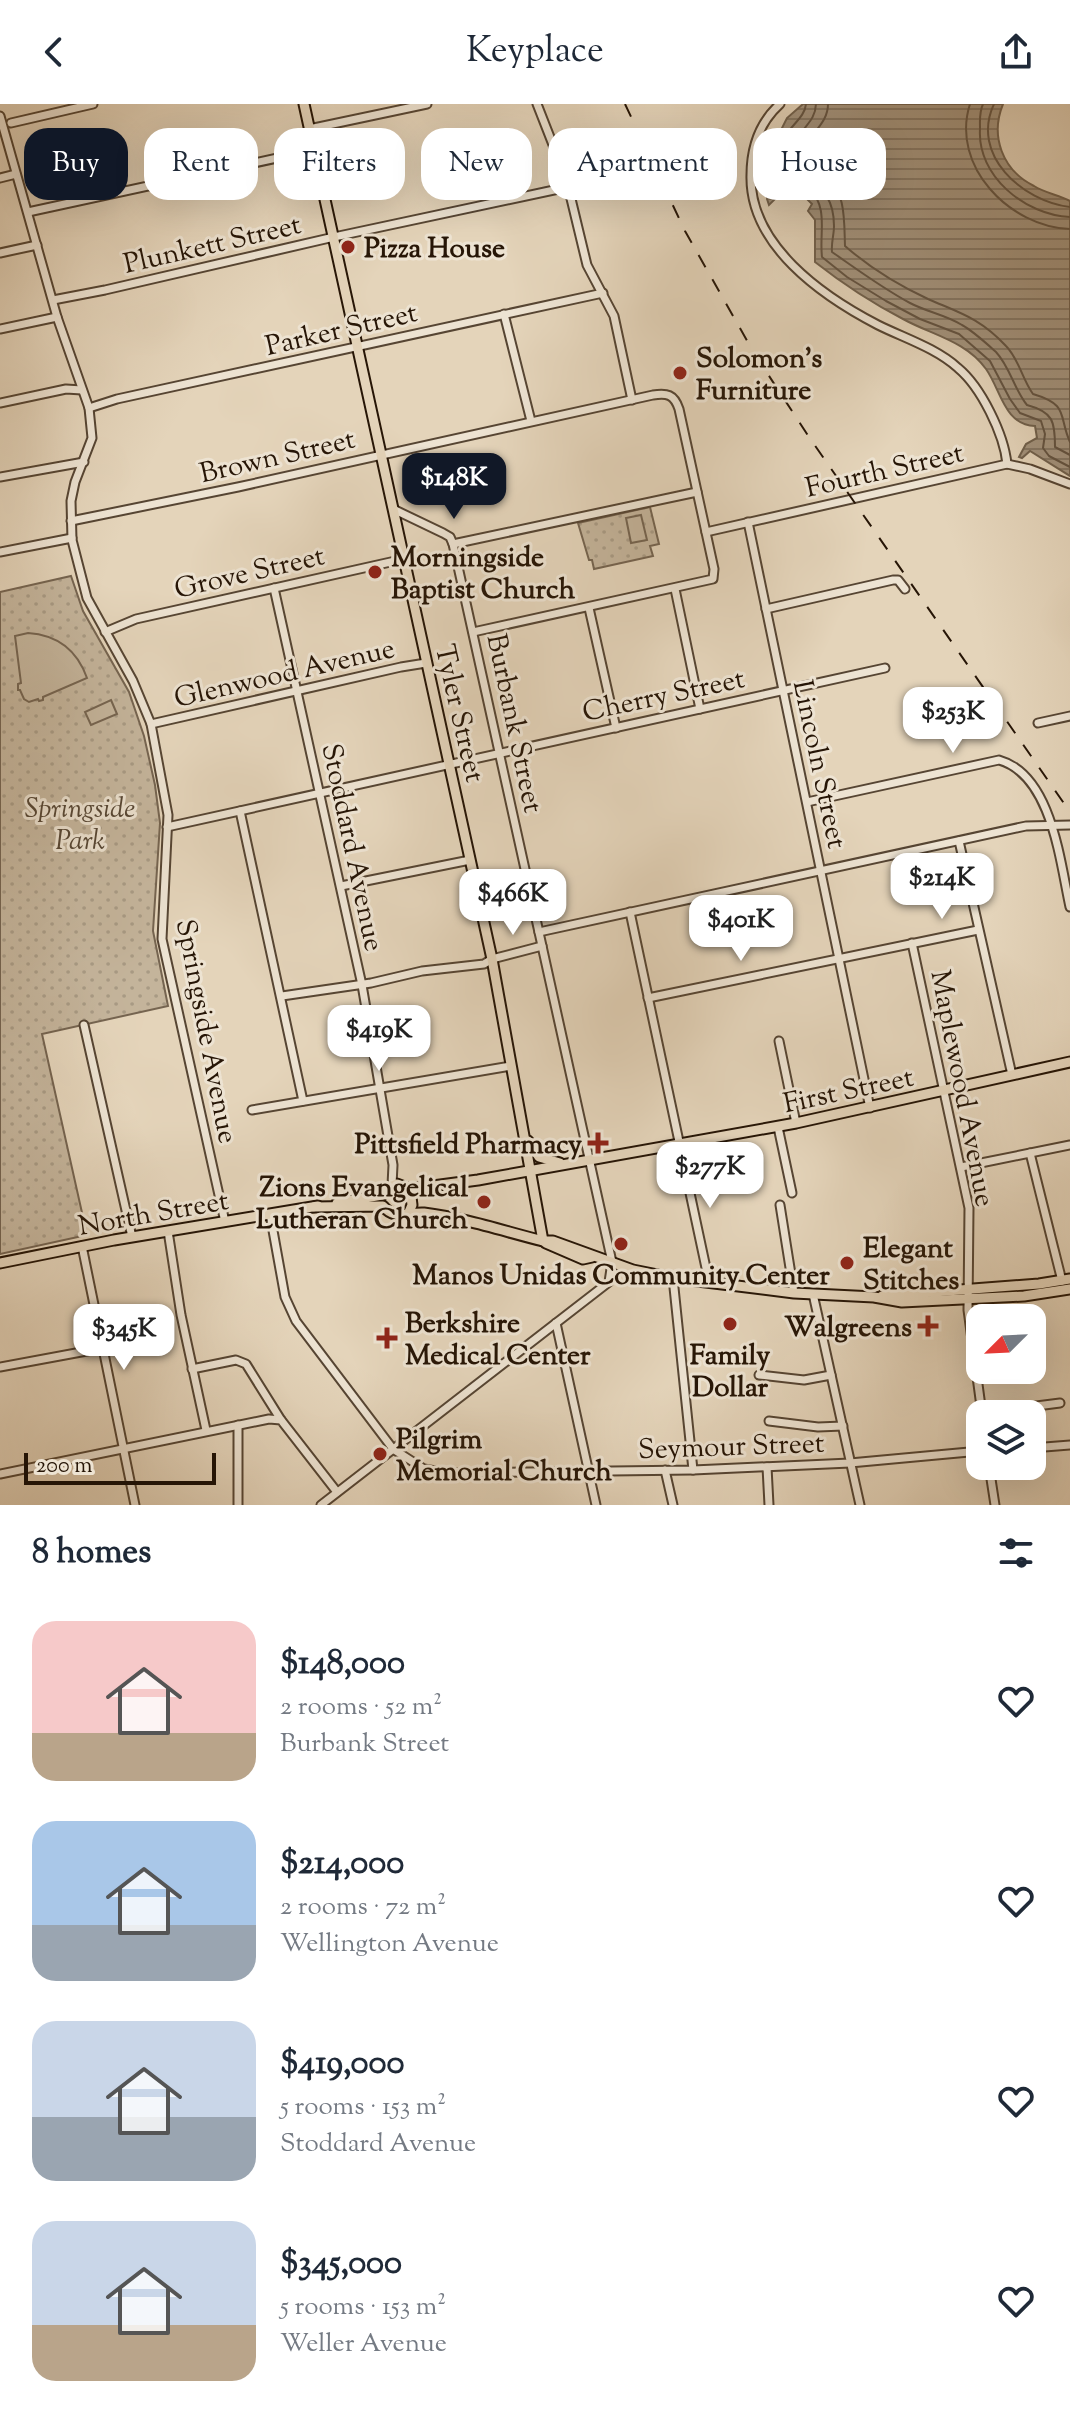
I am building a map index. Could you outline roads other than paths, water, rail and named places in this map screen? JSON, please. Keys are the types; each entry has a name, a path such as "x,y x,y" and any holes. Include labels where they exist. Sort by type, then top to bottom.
{"main road":[{"name":"Tyler Street","path":"304,104 309,128"},
{"name":"Tyler Street","path":"325,200 492,959 543,1241"},
{"name":"First Street","path":"404,1188 445,1185 778,1127 1070,1062"},
{"path":"523,1131 539,1157 563,1164"},
{"path":"383,1206 382,1195 404,1188 409,1212"},
{"name":"North Street","path":"0,1263 132,1237 382,1195"},
{"name":"North Street","path":"314,1207 383,1206 393,1215 409,1212 462,1220 543,1241 583,1259 592,1257 673,1278 794,1293 874,1297 902,1302 1066,1280"},
{"name":"North Street","path":"967,1295 1024,1296 1070,1289"}],"street":[{"path":"11,123 93,104"},
{"path":"314,128 427,104"},
{"path":"537,104 548,133"},
{"path":"780,104 760,130 751,165 753,203 765,231 799,268 835,298 876,324 942,356 961,370 985,402 1007,464"},
{"name":"Springside Avenue","path":"0,116 57,317 89,408 92,438 75,482 72,538 87,598 133,681 151,724 168,815 162,939 225,1222"},
{"path":"28,212 274,159"},
{"path":"0,178 16,174"},
{"name":"Plunkett Street","path":"53,300 548,191"},
{"path":"571,200 587,265 616,324 632,400"},
{"path":"0,253 37,245"},
{"name":"Parker Street","path":"89,408 117,399 603,293"},
{"path":"504,314 531,421"},
{"path":"0,329 57,317"},
{"path":"0,403 66,389 82,390"},
{"name":"Brown Street","path":"71,521 662,394 675,399 679,409 697,492"},
{"path":"0,477 84,462"},
{"name":"Fourth Street","path":"706,532 1007,464 1070,484"},
{"path":"393,509 450,537 453,544 697,492 714,569 713,579 473,632"},
{"name":"Lincoln Street","path":"748,522 870,1108"},
{"path":"0,552 72,538"},
{"name":"Burbank Street","path":"453,544 612,1262"},
{"name":"Grove Street","path":"105,632 136,619 404,559"},
{"path":"766,609 893,580 898,580 905,589"},
{"name":"Stoddard Avenue","path":"274,588 362,985 393,1165 404,1188"},
{"path":"675,589 700,709"},
{"path":"589,608 616,728"},
{"name":"Glenwood Avenue","path":"151,724 426,663"},
{"name":"Cherry Street","path":"167,827 885,668"},
{"path":"1038,723 1070,716"},
{"path":"807,802 999,760 1009,763 1030,781 1043,801 1070,907"},
{"path":"240,811 303,1101"},
{"path":"539,932 1026,826 1070,825"},
{"path":"959,841 1012,1075"},
{"path":"341,886 470,860"},
{"path":"630,912 709,1282"},
{"path":"648,998 978,930"},
{"name":"Maplewood Avenue","path":"912,943 969,1208 967,1295 980,1400"},
{"path":"282,996 362,985 422,971 484,964 492,959 542,946"},
{"path":"84,1025 132,1237"},
{"path":"779,1041 796,1123"},
{"path":"252,1110 511,1066"},
{"path":"778,1127 792,1193"},
{"path":"961,1167 1070,1145"},
{"path":"1030,1153 1066,1280"},
{"path":"780,1205 794,1293"},
{"path":"270,1214 285,1297 292,1314 393,1449"},
{"path":"168,1231 206,1430"},
{"path":"82,1246 135,1505"},
{"path":"321,1505 609,1282 612,1262"},
{"path":"673,1278 693,1470"},
{"path":"813,1294 860,1505"},
{"path":"556,1323 596,1505"},
{"path":"0,1367 103,1348"},
{"path":"192,1369 236,1360 246,1364 281,1420 337,1492"},
{"path":"759,1375 804,1380 831,1375"},
{"path":"1046,1405 1060,1403"},
{"path":"0,1474 206,1430 269,1419 281,1420"},
{"path":"769,1421 818,1427 843,1426"},
{"path":"238,1425 238,1505"},
{"path":"1046,1447 1070,1445"},
{"name":"Seymour Street","path":"393,1449 424,1469 446,1473 693,1470 850,1463 966,1452"},
{"path":"767,1467 769,1505"},
{"path":"665,1470 673,1505"},
{"path":"991,1480 995,1505"}],"water":[{"path":"803,104 1003,104 998,128 1007,161 1023,179 1070,201 1070,476 1030,451 1019,457 1026,444 1037,438 1035,426 1016,420 1010,413 978,359 948,340 880,306 815,262 815,220 808,211 812,204 808,200 886,200 886,128 782,128 787,118"}],"railway":[{"path":"625,104 685,231 754,353 1070,812"}],"place":[{"name":"Pizza House","path":"348,247"},
{"name":"Solomon's Furniture","path":"680,373"},
{"name":"Morningside Baptist Church","path":"375,572"},
{"name":"Pittsfield Pharmacy","path":"598,1143"},
{"name":"Zions Evangelical Lutheran Church","path":"484,1202"},
{"name":"Manos Unidas Community Center","path":"621,1244"},
{"name":"Elegant Stitches","path":"847,1263"},
{"name":"Family Dollar","path":"730,1324"},
{"name":"Walgreens","path":"928,1326"},
{"name":"Berkshire Medical Center","path":"387,1338"},
{"name":"Pilgrim Memorial Church","path":"380,1454"}],"park label":[{"name":"Springside Park","path":"80,823"}]}
